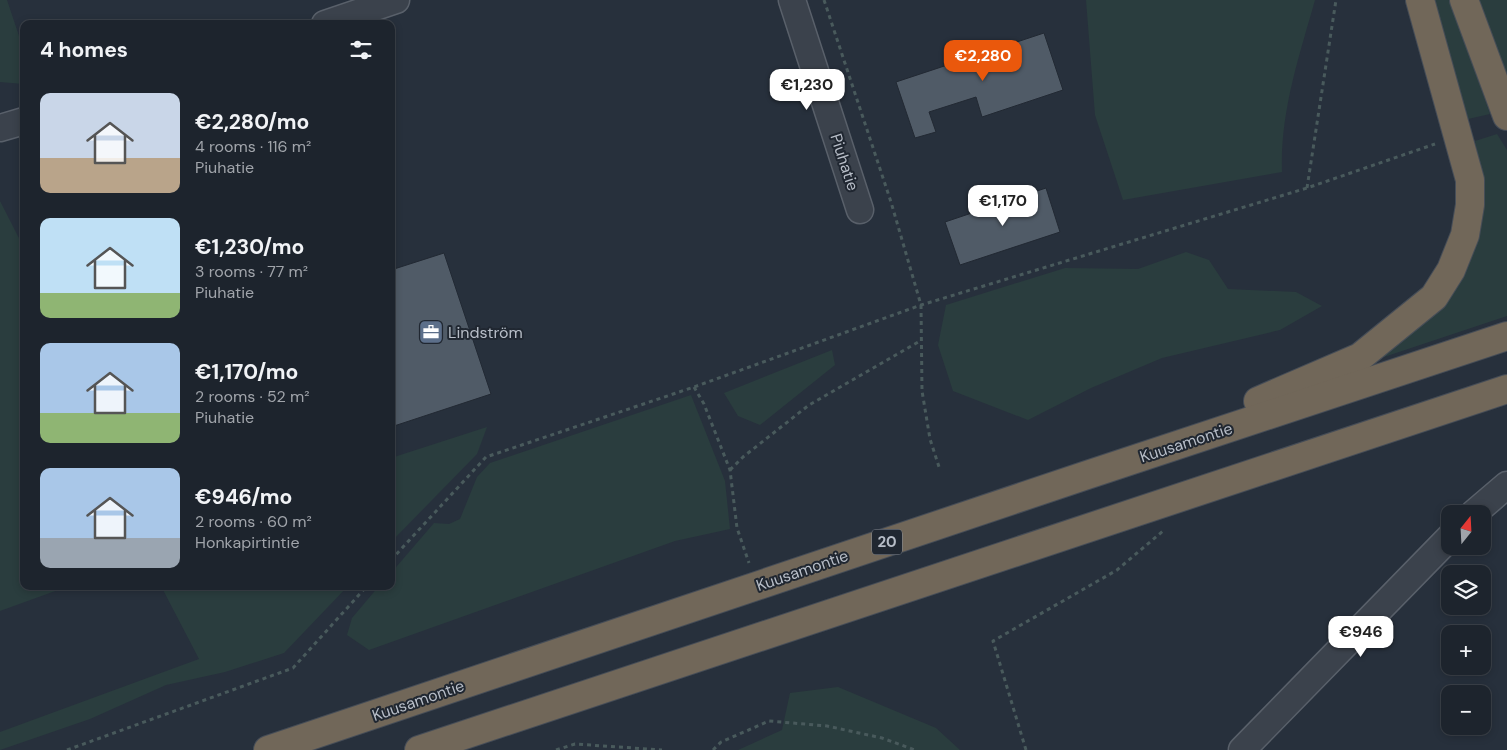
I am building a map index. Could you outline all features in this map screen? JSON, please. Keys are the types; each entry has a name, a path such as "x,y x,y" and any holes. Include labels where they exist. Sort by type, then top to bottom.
{"highway":[{"path":"1084,476 1360,357 1434,297 1451,270 1465,236 1470,205 1470,180 1420,0"},
{"path":"1464,0 1507,116"},
{"name":"Kuusamontie","path":"268,750 1507,336"},
{"path":"419,750 1507,389"}],"street":[{"path":"337,20 396,0"},
{"name":"Piuhatie","path":"792,0 860,210"},
{"path":"0,128 20,122"},
{"path":"1484,505 1507,485"},
{"path":"1242,750 1441,546"}],"path":[{"path":"824,0 891,202 920,305 922,391 930,439 940,470"},
{"path":"1306,188 1336,0"},
{"path":"395,556 486,456 694,386 920,305 1306,188 1436,144"},
{"path":"730,470 743,457 809,405 920,341"},
{"path":"694,386 704,404 730,470 737,528 756,586"},
{"path":"1026,750 993,641 1117,570 1165,530"},
{"path":"67,750 293,668 363,590"},
{"path":"713,750 721,742 769,721 827,726 882,738 915,750"},
{"path":"556,750 575,744 662,750"}],"shaded area":[{"path":"0,0 7,0 20,39 20,84 0,82"},
{"path":"1086,0 1315,0 1287,106 1282,150 1282,172 1123,200 1095,115"},
{"path":"1430,0 1450,0 1490,114 1468,119"},
{"path":"1477,0 1507,0 1507,82"},
{"path":"1497,134 1507,150 1507,316 1375,360 1436,313 1483,182 1475,141"},
{"path":"0,201 20,240 20,590 58,590 0,611"},
{"path":"1186,252 1209,260 1228,289 1296,292 1322,306 1280,330 1162,358 1091,388 1028,420 953,391 938,345 946,305 1065,268 1138,269"},
{"path":"832,350 835,365 760,425 738,416 724,393"},
{"path":"691,395 725,481 730,529 675,541 369,650 347,635 352,618 376,590 395,590 395,568 434,523 449,524 460,519 477,477 490,463"},
{"path":"487,427 477,454 395,538 395,457"},
{"path":"163,590 344,590 284,653 225,672 166,685 90,719 0,750 0,732 199,659"},
{"path":"838,687 936,728 960,750 738,750 782,730 790,693"}],"building":[{"path":"1044,33 1063,90 982,117 976,97 929,112 936,132 915,138 896,82"},
{"path":"1046,188 1060,232 960,265 945,222"},
{"name":"Lindström","path":"444,253 491,394 395,426 395,269"}],"place":[{"name":"Lindström","path":"431,332"}]}
